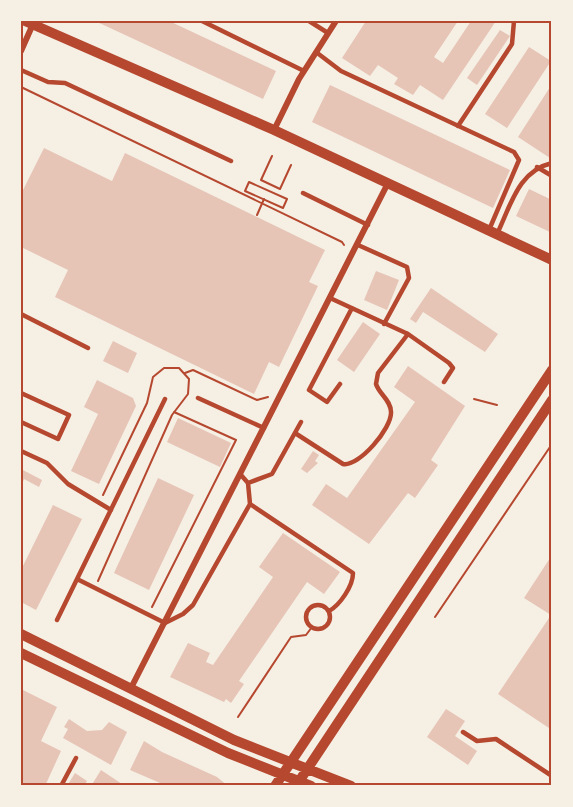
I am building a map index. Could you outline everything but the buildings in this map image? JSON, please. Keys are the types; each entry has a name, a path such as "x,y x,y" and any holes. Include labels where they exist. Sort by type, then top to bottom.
{"street":[{"path":"274,130 304,71 336,21"},
{"path":"21,51 29,23 274,130 552,260"},
{"path":"131,688 388,183"},
{"path":"275,786 552,370"},
{"path":"298,784 552,400"},
{"path":"21,634 234,740 351,786"},
{"path":"21,653 228,753 283,775 298,784 311,786"}],"lane":[{"path":"202,21 304,71"},
{"path":"309,21 328,33"},
{"path":"458,126 512,44 514,21"},
{"path":"316,52 341,71 514,152 519,160 493,232"},
{"path":"21,70 48,82 65,83 231,161"},
{"path":"493,232 525,176 537,167 552,163"},
{"path":"537,167 552,176"},
{"path":"303,193 368,225"},
{"path":"358,244 407,267 409,278 384,324"},
{"path":"330,298 408,334 449,363 453,368 444,382"},
{"path":"340,384 327,402 309,390 352,308"},
{"path":"21,314 88,348"},
{"path":"295,433 343,464 347,465 363,458 388,422 392,411 387,399 377,388 378,373 408,334"},
{"path":"21,393 69,415 58,439 21,422"},
{"path":"198,398 264,428"},
{"path":"57,620 165,399"},
{"path":"248,483 272,474 301,422"},
{"path":"21,451 47,463 68,484 111,510"},
{"path":"77,579 165,623 183,614 193,605 250,504 248,483 241,475"},
{"path":"250,504 353,573 351,585 335,608 329,611"},
{"path":"321,605 329,611 330,617 327,625 319,629 312,627 306,620 309,608 321,605"},
{"path":"463,732 477,741 496,739 552,776"},
{"path":"61,786 76,758"}],"path":[{"path":"21,87 342,242 343,249"},
{"path":"272,156 261,180 271,185 280,189 291,165"},
{"path":"249,182 268,190 287,199 283,208 245,191 249,182"},
{"path":"268,190 271,185"},
{"path":"257,215 264,199"},
{"path":"185,373 193,370 257,400 270,396"},
{"path":"474,399 497,405"},
{"path":"151,608 236,440 174,412"},
{"path":"435,617 552,444"},
{"path":"238,717 291,637 306,635 312,627"}]}
